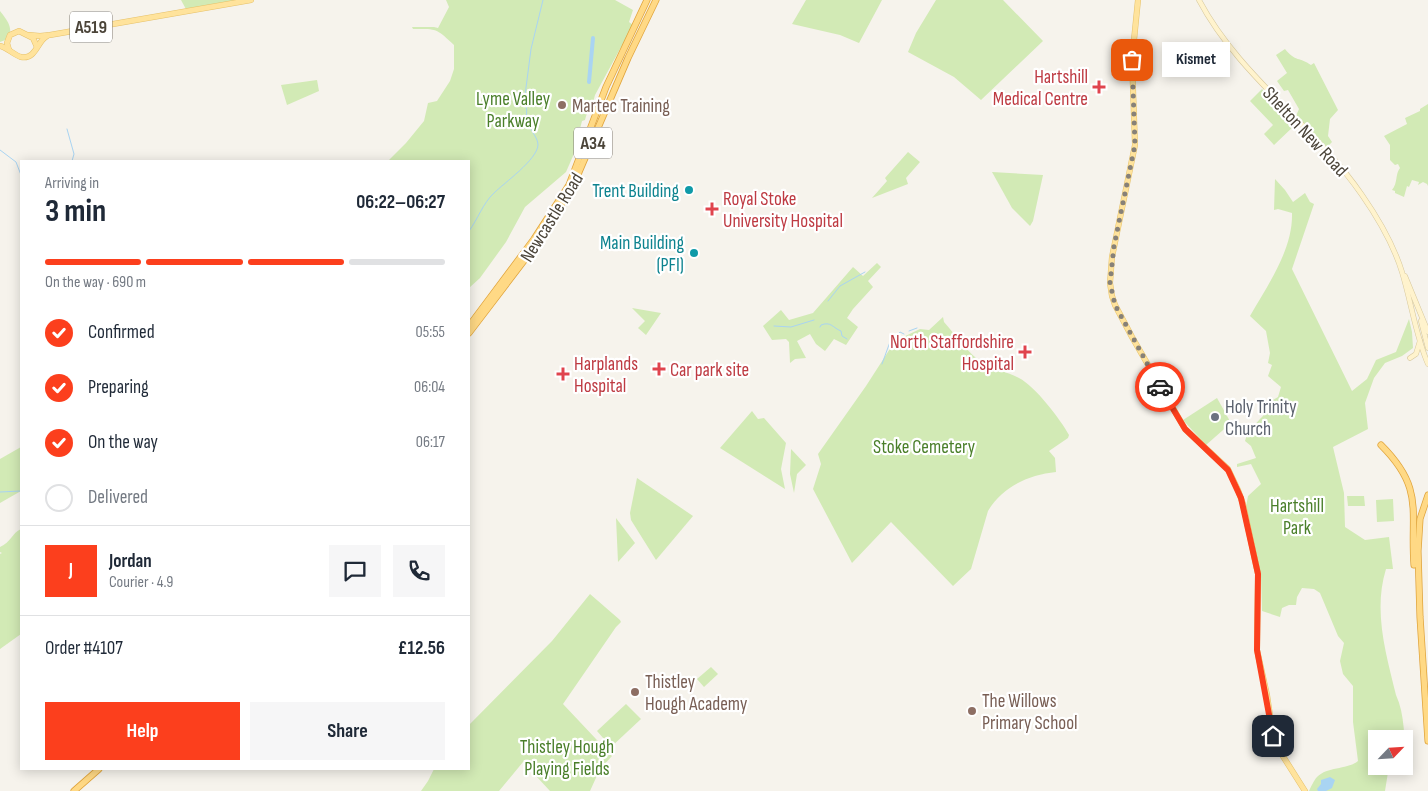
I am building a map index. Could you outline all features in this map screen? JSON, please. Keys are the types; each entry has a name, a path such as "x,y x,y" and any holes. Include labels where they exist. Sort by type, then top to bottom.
{"highway":[{"name":"A34","path":"644,7 647,0"},
{"name":"A34","path":"652,10 656,0"},
{"path":"644,7 652,10"},
{"name":"Newcastle Road","path":"470,325 536,242 569,185 606,87 644,7"},
{"name":"Newcastle Road","path":"470,332 536,242 573,186 628,58 652,10"},
{"path":"1381,445 1397,463 1406,477 1412,493 1414,563 1420,617"},
{"path":"1428,496 1420,519 1418,539 1420,617 1428,741"},
{"path":"74,791 97,770"}],"main road":[{"name":"A519","path":"50,35 41,41 33,54 23,57 0,44 14,32 19,31 29,35 50,35 251,0"},
{"path":"1138,0 1132,60 1135,145 1112,257 1111,289 1115,305 1124,323 1174,411 1191,435 1228,470 1238,490 1258,574 1257,650 1273,736 1279,750 1304,791"},
{"name":"Shelton New Road","path":"1198,0 1212,24 1242,62 1327,151 1357,187 1379,223 1409,284 1428,332"},
{"path":"29,35 35,41 37,48"},
{"path":"8,39 9,50"},
{"name":"Shelton New Road","path":"1402,271 1420,340 1428,361"},
{"path":"1418,306 1428,348"},
{"path":"1410,358 1419,349 1420,340"}],"green space":[{"path":"181,0 251,0 187,11"},
{"name":"Lyme Valley Parkway","path":"446,0 615,0 633,10 629,22 633,25 595,95 585,120 582,121 573,156 566,172 525,207 506,242 480,278 470,287 470,160 389,160 424,121 428,103 437,101 450,81 454,69 454,45 436,31 413,29 412,27 438,28 449,7"},
{"path":"806,0 882,0 859,43 840,35 792,24"},
{"path":"936,0 1003,0 1043,41 981,100 954,77 908,52 916,33"},
{"path":"0,11 10,28 10,35 8,39 0,42"},
{"path":"1285,49 1295,58 1311,65 1314,63 1338,110 1330,119 1328,136 1332,142 1327,147 1296,116 1299,109 1288,90 1284,91 1277,81 1287,73 1276,55"},
{"path":"317,80 319,91 287,105 281,85"},
{"path":"1262,89 1295,125 1274,145 1264,134 1273,125 1250,101"},
{"path":"1428,104 1428,186 1423,182 1418,185 1419,182 1412,180 1409,187 1407,186 1404,197 1392,190 1400,168 1398,164 1395,165 1390,160 1390,145 1384,136 1407,124 1405,118 1420,111 1420,109"},
{"path":"908,152 920,162 906,178 908,184 872,198 887,181 885,178"},
{"path":"992,172 1043,175 1033,221 1030,226 1012,208"},
{"name":"Hartshill Park","path":"1275,179 1293,202 1305,193 1310,202 1314,204 1292,269 1352,391 1367,379 1376,360 1396,352 1409,319 1412,332 1413,348 1402,356 1385,363 1374,378 1365,403 1368,429 1333,447 1344,493 1345,527 1365,540 1389,537 1393,569 1386,569 1382,585 1382,632 1403,718 1404,730 1368,730 1368,775 1388,775 1385,791 1309,791 1316,778 1321,774 1332,769 1354,764 1358,761 1353,722 1353,686 1343,674 1340,661 1344,643 1338,636 1320,593 1314,589 1302,588 1297,597 1296,605 1282,608 1280,617 1262,611 1261,576 1246,507 1248,496 1261,484 1251,464 1237,467 1237,464 1256,458 1251,446 1245,441 1247,435 1271,406 1273,400 1278,397 1281,387 1268,376 1272,365 1268,363 1270,353 1266,331 1250,316 1284,253 1291,227 1292,213 1278,209 1274,210"},
{"path":"877,263 881,267 868,281 873,287 847,318 858,327 846,345 834,339 825,351 816,344 810,334 797,341 806,358 795,359 790,363 789,342 786,339 772,340 763,326 781,310 789,320 813,313 853,267 863,276"},
{"path":"632,308 661,313 646,335 638,328 645,321"},
{"name":"Stoke Cemetery","path":"943,317 944,322 967,350 978,360 1019,378 1032,388 1054,412 1069,435 1068,438 1049,451 1055,458 1056,472 1026,479 1008,489 994,503 988,511 971,569 953,586 891,522 852,563 813,489 821,464 818,454 895,341 920,329 929,330"},
{"path":"1217,398 1231,423 1206,445 1183,420"},
{"path":"752,411 758,419 764,418 786,443 781,469 785,489 720,448"},
{"path":"20,448 20,492 0,503 0,459"},
{"path":"791,449 806,465 797,474 794,493 790,474"},
{"path":"637,478 693,516 656,560 631,520 630,513"},
{"path":"1347,496 1364,496 1365,506 1348,506"},
{"path":"1393,499 1394,521 1377,522 1376,500"},
{"path":"616,518 635,543 618,562"},
{"path":"20,530 20,635 0,649 0,554 2,553 0,552 0,547 7,543"},
{"name":"Thistley Hough Playing Fields","path":"590,594 621,622 563,704 612,756 600,769 590,791 550,791 523,762 499,791 421,791 434,770 470,770 470,724 552,641"},
{"path":"711,667 718,674 704,687 697,679"},
{"path":"626,704 641,719 611,747 597,731"}],"water":[{"path":"1330,777 1335,780 1332,788 1326,791 1318,791 1321,780"}],"waterway":[{"path":"470,229 490,197 526,164 536,151 538,145 528,124 524,103 531,49 543,0"},
{"path":"589,82 593,38"},
{"path":"67,129 74,154 72,160"},
{"path":"0,150 16,162 20,172"},
{"path":"828,301 840,286 865,272"},
{"path":"774,326 791,327 814,320"},
{"path":"820,327 824,324 830,324 841,331 842,336 847,339"},
{"path":"909,331 917,328"},
{"path":"895,338 900,332 904,334"},
{"path":"882,364 890,342"},
{"path":"0,492 20,491"}],"way so far":[{"path":"1132,60 1135,145 1114,246 1110,283 1115,305 1160,387"}],"place":[{"name":"Kismet","path":"1132,60"},
{"name":"Hartshill Medical Centre","path":"1099,87"},
{"name":"Martec Training","path":"562,105"},
{"name":"Trent Building","path":"689,190"},
{"name":"Royal Stoke University Hospital","path":"712,209"},
{"name":"Main Building (PFI)","path":"694,253"},
{"name":"North Staffordshire Hospital","path":"1025,352"},
{"name":"Car park site","path":"659,369"},
{"name":"Harplands Hospital","path":"563,374"},
{"name":"Holy Trinity Church","path":"1215,417"},
{"name":"Thistley Hough Academy","path":"635,692"},
{"name":"The Willows Primary School","path":"972,711"}],"route":[{"path":"1160,387 1185,429 1228,470 1241,498 1258,574 1258,661 1264,682 1273,736"}]}
